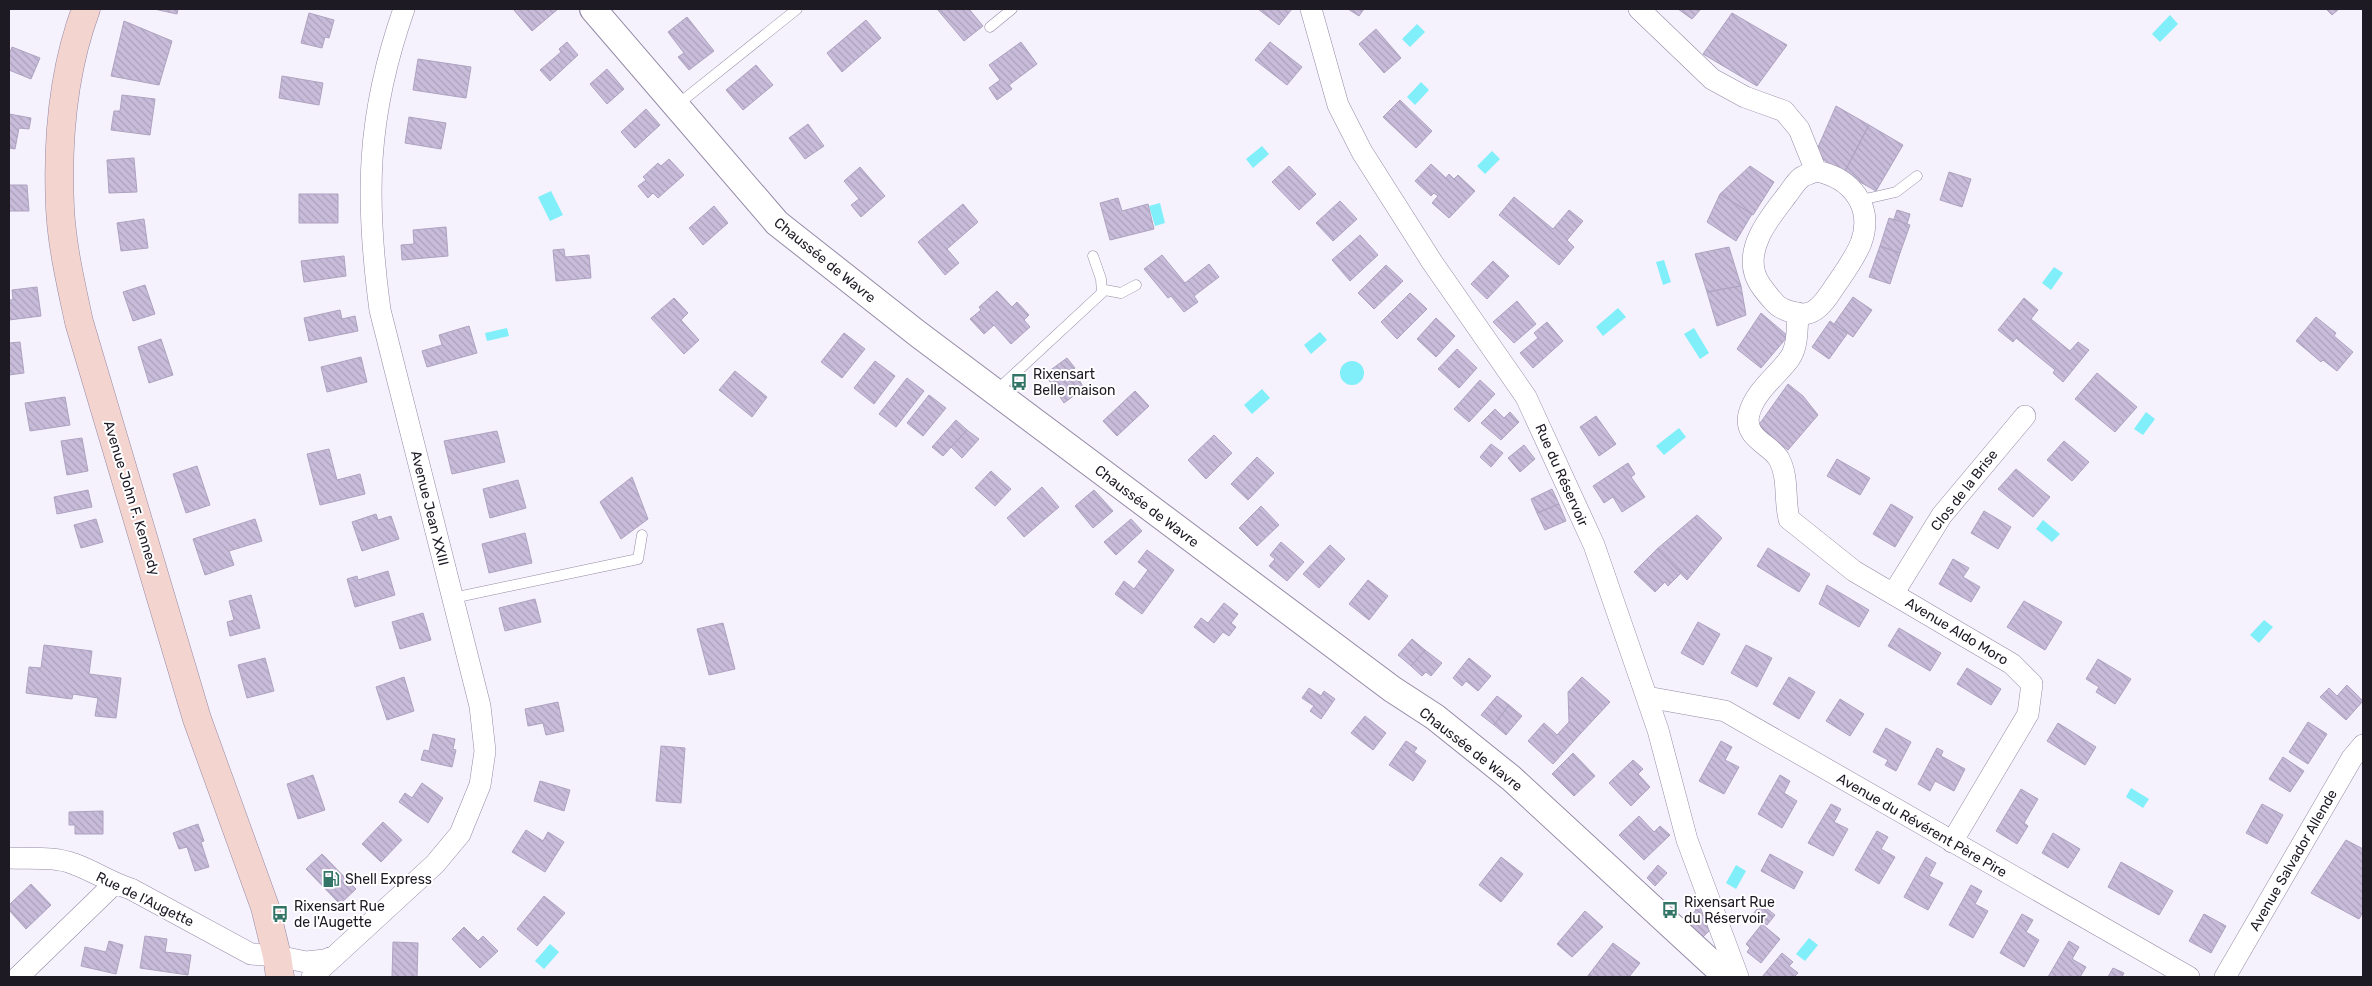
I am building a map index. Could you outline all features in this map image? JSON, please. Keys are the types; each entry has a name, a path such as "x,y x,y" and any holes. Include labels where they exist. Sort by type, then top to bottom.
{"main road":[{"name":"Avenue John F. Kennedy","path":"86,9 76,36 64,99 61,144 60,208 73,293 79,322 194,710 255,877 278,966"}],"street":[{"name":"Avenue Jean XXIII","path":"312,977 434,864 460,834 480,785 485,751 480,706 380,310 374,265 370,211 372,145 379,94 387,61 404,9"},
{"name":"Chaussée de Wavre","path":"593,9 777,223 995,392 1476,749 1511,778 1727,977"},
{"name":"Rue du Réservoir","path":"1311,9 1338,104 1362,152 1432,262 1526,397 1594,545 1658,730 1687,840 1738,977"},
{"path":"1639,9 1712,79 1745,97 1784,111 1799,129 1816,171"},
{"path":"1816,171 1842,180 1861,200 1864,218 1861,243 1822,304 1810,313 1798,313 1776,305 1755,273 1754,258 1758,239 1765,224 1801,178 1816,171"},
{"name":"Avenue Aldo Moro","path":"1798,313 1796,340 1790,357 1758,396 1749,415 1751,432 1761,444 1778,458 1787,482 1786,505 1789,519 1807,531 1854,571 2012,664 2032,684 2028,714 1952,842"},
{"name":"Clos de la Brise","path":"1893,594 1942,515 2025,416"},
{"name":"Avenue du Révérent Père Pire","path":"1647,697 1725,711 2189,977"},
{"name":"Avenue Salvador Allende","path":"2225,977 2352,758 2363,745"},
{"name":"Rue de l'Augette","path":"9,858 60,860 74,864 114,884 131,889 251,954 278,966"},
{"path":"18,977 114,884"},
{"path":"278,966 325,960 336,956"}],"lane":[{"path":"676,106 797,9"},
{"path":"990,27 1012,9"},
{"path":"1861,200 1896,192 1917,176"},
{"path":"1093,256 1101,279 1102,293"},
{"path":"995,392 1105,290 1121,293 1136,285"},
{"path":"453,598 638,559 642,535"}],"water":[{"path":"2170,15 2178,24 2160,42 2152,34"},
{"path":"1417,24 1425,32 1410,47 1402,39"},
{"path":"1421,82 1429,90 1415,105 1407,97"},
{"path":"1262,146 1269,154 1253,168 1246,159"},
{"path":"1492,151 1500,159 1485,174 1477,166"},
{"path":"551,191 563,215 550,221 538,197"},
{"path":"1160,203 1165,223 1155,226 1149,206"},
{"path":"1664,260 1671,282 1663,285 1656,262"},
{"path":"2054,267 2063,273 2051,290 2042,283"},
{"path":"1618,308 1626,317 1603,336 1596,327"},
{"path":"507,328 509,336 487,341 485,333"},
{"path":"1694,328 1709,353 1700,359 1684,334"},
{"path":"1320,332 1327,340 1311,354 1304,345"},
{"path":"1352,361 1357,362 1363,368 1363,378 1357,384 1352,385 1347,384 1341,378 1340,373 1341,368 1347,362"},
{"path":"1262,389 1270,398 1252,414 1244,405"},
{"path":"2146,412 2155,419 2143,435 2134,429"},
{"path":"1679,428 1686,437 1664,455 1656,446"},
{"path":"2043,520 2060,534 2052,542 2036,529"},
{"path":"2264,620 2273,627 2259,643 2250,635"},
{"path":"2131,788 2149,799 2143,808 2126,797"},
{"path":"1736,865 1746,871 1736,889 1726,883"},
{"path":"1809,938 1818,945 1805,961 1796,954"},
{"path":"550,944 559,952 544,969 535,961"}],"building":[{"path":"154,9 178,9 177,14"},
{"path":"513,9 558,9 532,31"},
{"path":"937,9 969,9 983,26 964,41"},
{"path":"1258,9 1292,9 1279,25"},
{"path":"1348,9 1364,9 1359,16"},
{"path":"1678,9 1701,9 1692,19"},
{"path":"2326,9 2339,9 2332,15"},
{"path":"309,13 334,20 329,38 325,37 322,48 301,43"},
{"path":"1732,13 1787,45 1757,86 1703,54"},
{"path":"687,17 714,51 689,70 678,57 684,53 668,32"},
{"path":"866,20 881,38 842,72 827,53"},
{"path":"124,21 172,41 159,85 111,76"},
{"path":"1376,29 1401,58 1384,73 1359,44"},
{"path":"567,42 578,55 550,81 540,70 561,52 559,49"},
{"path":"1021,42 1037,64 1009,85 1012,89 997,100 989,88 1000,80 989,65"},
{"path":"1270,42 1302,67 1287,85 1255,60"},
{"path":"12,47 40,58 31,79 9,70 9,55"},
{"path":"418,59 471,67 466,98 413,90"},
{"path":"756,65 773,85 743,110 726,90"},
{"path":"607,69 624,89 607,104 590,84"},
{"path":"282,76 323,83 319,105 279,98"},
{"path":"122,95 155,99 150,135 111,130 114,111 120,111"},
{"path":"1400,100 1432,131 1416,148 1383,117"},
{"path":"1836,106 1869,125 1844,173 1815,154"},
{"path":"646,109 660,125 635,148 621,132"},
{"path":"9,114 31,118 29,129 19,128 15,149 9,148"},
{"path":"409,117 446,123 441,149 405,143"},
{"path":"808,124 824,146 805,159 789,138"},
{"path":"1869,125 1903,145 1876,191 1844,173"},
{"path":"134,158 137,192 109,193 107,160"},
{"path":"669,159 684,175 658,198 653,193 648,198 638,186 646,180 643,177 658,163 661,166"},
{"path":"1431,164 1446,178 1449,174 1454,179 1458,175 1475,191 1449,218 1432,203 1438,196 1434,193 1431,196 1415,181"},
{"path":"1289,166 1316,194 1299,210 1272,182"},
{"path":"1750,166 1774,182 1753,215 1720,194"},
{"path":"860,167 885,196 861,217 851,205 859,199 844,181"},
{"path":"1949,172 1971,179 1962,207 1940,200"},
{"path":"9,185 27,185 29,211 9,211"},
{"path":"299,194 338,194 338,223 299,223"},
{"path":"1720,194 1752,214 1736,241 1707,222"},
{"path":"1514,197 1553,229 1569,210 1583,221 1567,240 1574,247 1559,265 1499,215"},
{"path":"1118,198 1122,211 1148,204 1154,229 1110,240 1100,203"},
{"path":"1340,201 1357,219 1333,241 1316,223"},
{"path":"963,204 978,222 947,249 959,263 945,275 918,242"},
{"path":"714,206 728,223 703,245 689,228"},
{"path":"1897,210 1910,214 1907,224 1894,219"},
{"path":"1889,218 1910,225 1900,253 1880,246"},
{"path":"144,219 148,248 121,251 117,223"},
{"path":"446,227 448,256 402,260 401,245 414,244 413,230"},
{"path":"1360,235 1378,255 1350,281 1332,260"},
{"path":"1880,246 1900,253 1890,284 1869,277"},
{"path":"1729,247 1741,286 1707,292 1695,254"},
{"path":"564,249 565,257 589,255 591,278 556,281 553,250"},
{"path":"1162,255 1185,283 1209,264 1219,277 1194,296 1198,302 1184,312 1171,296 1168,298 1144,269"},
{"path":"344,256 346,276 304,282 301,261"},
{"path":"1493,261 1509,276 1487,299 1471,284"},
{"path":"1386,265 1403,281 1374,309 1358,293"},
{"path":"145,285 155,314 133,321 123,292"},
{"path":"1741,286 1746,315 1717,326 1707,292"},
{"path":"37,287 41,316 9,320 9,300 13,300 12,290"},
{"path":"997,291 1012,307 1017,302 1029,315 1024,320 1030,327 1011,344 994,325 984,334 970,319 981,310 979,307"},
{"path":"1410,293 1427,309 1397,339 1381,322"},
{"path":"1853,297 1872,310 1853,337 1834,324"},
{"path":"674,298 688,313 681,320 699,340 684,354 651,318"},
{"path":"2024,298 2038,310 2031,319 2070,351 2078,342 2089,350 2063,382 2053,373 2055,370 2016,338 2013,342 1998,330"},
{"path":"1517,301 1536,324 1514,343 1493,322"},
{"path":"340,310 342,319 355,316 358,331 309,341 304,318"},
{"path":"1761,313 1788,336 1761,368 1737,349"},
{"path":"2316,317 2336,333 2334,336 2353,352 2337,371 2323,360 2321,362 2296,341"},
{"path":"1436,318 1455,336 1436,357 1417,339"},
{"path":"1830,321 1847,334 1829,359 1812,347"},
{"path":"1547,322 1563,341 1533,368 1520,353 1538,338 1534,333"},
{"path":"469,326 477,353 427,367 422,351 442,345 439,335"},
{"path":"844,333 865,349 842,378 821,362"},
{"path":"161,339 173,375 149,383 138,347"},
{"path":"20,342 24,373 9,375 9,343"},
{"path":"1457,349 1477,368 1459,388 1438,369"},
{"path":"361,357 367,382 327,392 321,367"},
{"path":"1067,358 1075,368 1073,370 1084,388 1064,403 1045,374"},
{"path":"875,361 895,376 874,404 854,388"},
{"path":"735,371 767,397 752,417 719,390"},
{"path":"2097,373 2137,407 2115,432 2075,399"},
{"path":"907,378 924,391 896,427 879,414"},
{"path":"1480,380 1495,394 1469,422 1454,409"},
{"path":"1788,384 1803,396 1818,415 1788,450 1758,426"},
{"path":"1135,391 1149,406 1117,436 1103,421"},
{"path":"929,395 946,408 923,436 907,423"},
{"path":"65,397 70,425 30,431 25,403"},
{"path":"1495,409 1504,418 1510,412 1519,422 1501,440 1481,423"},
{"path":"1596,416 1616,444 1599,456 1580,427"},
{"path":"956,420 967,430 943,456 932,447"},
{"path":"967,430 979,439 962,458 951,447"},
{"path":"497,431 505,462 452,474 444,441"},
{"path":"1214,435 1232,453 1206,479 1188,460"},
{"path":"82,438 88,471 67,475 61,441"},
{"path":"2064,441 2089,462 2072,481 2047,460"},
{"path":"1491,444 1503,453 1491,467 1480,457"},
{"path":"1524,445 1535,459 1520,472 1508,458"},
{"path":"329,449 337,480 360,474 365,494 320,505 307,454"},
{"path":"1257,457 1274,473 1248,500 1231,484"},
{"path":"1837,459 1870,478 1860,495 1827,476"},
{"path":"1628,463 1635,474 1631,477 1645,497 1622,512 1613,497 1604,503 1593,486"},
{"path":"197,466 210,505 186,513 173,474"},
{"path":"2016,469 2050,497 2033,517 1998,489"},
{"path":"991,471 1011,489 995,506 975,488"},
{"path":"632,477 648,519 621,539 600,502"},
{"path":"518,480 526,508 490,518 483,489"},
{"path":"1042,487 1059,507 1024,537 1007,518"},
{"path":"1552,489 1559,504 1537,513 1531,499"},
{"path":"88,490 92,507 57,514 54,497"},
{"path":"1094,490 1113,511 1093,528 1075,506"},
{"path":"1559,504 1566,521 1545,530 1537,513"},
{"path":"1891,504 1913,517 1895,547 1873,534"},
{"path":"1261,506 1279,525 1257,546 1239,528"},
{"path":"1984,511 2011,527 1998,549 1971,533"},
{"path":"376,514 378,520 391,516 399,539 362,551 352,522"},
{"path":"1697,515 1722,538 1687,580 1657,549"},
{"path":"96,519 103,542 81,548 74,525"},
{"path":"255,519 262,541 229,551 234,565 205,575 193,539"},
{"path":"1131,519 1142,531 1116,555 1104,542"},
{"path":"525,533 532,563 489,573 482,544"},
{"path":"1281,542 1304,562 1287,581 1269,566 1275,559 1270,555"},
{"path":"1330,545 1345,559 1319,588 1303,574"},
{"path":"1768,548 1810,574 1799,592 1757,566"},
{"path":"1657,549 1681,573 1668,586 1665,582 1655,592 1634,572"},
{"path":"1147,550 1174,570 1142,614 1115,594 1124,581 1134,589 1148,570 1138,562"},
{"path":"1953,559 1969,568 1963,577 1980,587 1971,602 1939,584"},
{"path":"388,571 395,595 355,607 347,579 357,576 358,580"},
{"path":"1368,580 1388,596 1369,620 1349,604"},
{"path":"1827,585 1869,610 1859,627 1819,604"},
{"path":"251,595 260,628 230,636 227,622 234,620 229,601"},
{"path":"535,599 541,622 505,631 499,608"},
{"path":"2024,601 2062,622 2045,650 2007,627"},
{"path":"1224,603 1238,614 1231,623 1236,627 1229,636 1223,632 1214,643 1194,627 1201,618 1208,623"},
{"path":"423,613 431,640 400,649 392,622"},
{"path":"1698,622 1720,634 1703,665 1681,653"},
{"path":"723,623 735,669 709,675 697,629"},
{"path":"1899,628 1941,653 1930,671 1888,646"},
{"path":"1412,639 1425,650 1411,666 1398,655"},
{"path":"44,645 92,651 89,674 121,678 116,718 95,716 98,698 73,694 72,699 26,693 29,667 41,668"},
{"path":"1746,645 1772,658 1757,687 1731,673"},
{"path":"1425,650 1442,663 1431,676 1426,672 1422,676 1411,666"},
{"path":"265,658 274,691 247,698 238,665"},
{"path":"1469,658 1491,676 1478,691 1466,681 1462,686 1453,678"},
{"path":"2098,659 2131,679 2115,704 2096,692 2099,687 2086,679"},
{"path":"1967,668 2001,689 1991,705 1957,684"},
{"path":"404,677 414,711 387,720 376,687"},
{"path":"1582,677 1610,702 1581,733 1569,722 1568,692"},
{"path":"1789,677 1815,692 1799,719 1773,704"},
{"path":"2347,685 2363,701 2346,720 2320,697 2329,688 2337,696"},
{"path":"1309,688 1321,696 1324,691 1335,699 1321,719 1310,711 1314,706 1302,698"},
{"path":"1497,696 1509,705 1494,725 1481,715"},
{"path":"1840,699 1864,714 1850,736 1826,721"},
{"path":"558,702 564,731 546,735 543,723 528,726 525,709"},
{"path":"1509,705 1522,716 1506,735 1494,725"},
{"path":"1365,716 1386,733 1373,750 1351,733"},
{"path":"1569,722 1581,733 1553,764 1528,741 1544,723 1557,735"},
{"path":"2308,722 2327,734 2308,764 2289,752"},
{"path":"2058,723 2096,747 2085,765 2047,741"},
{"path":"1886,728 1911,742 1896,771 1885,765 1888,760 1873,752"},
{"path":"433,734 455,739 453,749 456,750 452,767 421,760 424,750 429,751"},
{"path":"1406,741 1417,748 1414,752 1426,761 1413,781 1389,765"},
{"path":"1721,741 1732,747 1725,760 1739,767 1724,794 1699,781"},
{"path":"661,746 685,748 681,803 656,801"},
{"path":"1937,748 1943,751 1941,756 1965,769 1954,791 1935,781 1930,791 1918,784"},
{"path":"1573,753 1595,776 1574,796 1552,774"},
{"path":"2283,757 2304,771 2290,792 2269,779"},
{"path":"1633,760 1643,769 1638,774 1650,787 1631,806 1609,783"},
{"path":"313,775 325,810 298,819 287,784"},
{"path":"1780,775 1790,781 1784,793 1797,801 1782,828 1758,814"},
{"path":"540,781 570,790 564,811 534,801"},
{"path":"422,783 443,798 428,823 399,802 405,793 412,798"},
{"path":"2021,789 2038,799 2024,823 2028,826 2017,844 1996,831"},
{"path":"1831,804 1841,809 1834,822 1848,829 1833,856 1808,843"},
{"path":"2262,804 2283,815 2267,844 2246,833"},
{"path":"103,811 103,834 75,834 75,825 69,825 69,812"},
{"path":"1639,816 1654,832 1660,826 1670,835 1644,860 1619,835"},
{"path":"383,822 402,840 381,862 362,844"},
{"path":"198,824 204,841 201,842 209,867 195,871 187,847 179,849 173,833"},
{"path":"526,830 543,841 548,832 564,842 545,872 512,852"},
{"path":"1877,831 1888,837 1881,849 1895,857 1879,884 1855,870"},
{"path":"2053,833 2080,849 2068,868 2042,853"},
{"path":"2346,840 2363,849 2363,912 2359,919 2311,893"},
{"name":"Shell Express","path":"322,854 356,889 340,904 306,869"},
{"path":"1770,854 1803,872 1794,889 1761,871"},
{"path":"1501,857 1523,874 1501,902 1479,885"},
{"path":"1926,857 1936,863 1929,876 1943,883 1928,910 1904,897"},
{"path":"2121,862 2173,891 2159,915 2108,887"},
{"path":"1658,865 1667,873 1655,886 1647,878"},
{"path":"31,884 51,905 26,929 9,910 9,905"},
{"path":"1971,885 1982,891 1975,904 1988,911 1973,938 1949,925"},
{"path":"544,896 565,913 537,946 517,929"},
{"path":"1696,901 1709,912 1704,917 1714,926 1703,937 1686,922 1696,910 1692,906"},
{"path":"1761,904 1775,915 1767,925 1753,914"},
{"path":"1585,911 1603,927 1572,957 1557,944"},
{"path":"2022,914 2033,920 2026,932 2039,940 2024,967 2000,953"},
{"path":"2204,914 2226,926 2211,953 2189,941"},
{"path":"1762,924 1780,939 1761,963 1747,952 1750,948 1746,944"},
{"path":"464,927 478,941 483,936 498,951 480,968 452,939"},
{"path":"145,936 167,939 165,952 191,955 188,975 140,968"},
{"path":"109,941 123,945 116,974 81,966 85,947 106,952"},
{"path":"2069,941 2079,947 2072,959 2086,967 2080,977 2048,977"},
{"path":"393,942 418,943 417,977 392,977"},
{"path":"1613,943 1640,963 1629,977 1587,977"},
{"path":"1782,953 1793,962 1789,966 1798,973 1794,977 1762,977"},
{"path":"2113,968 2124,973 2122,977 2108,977"}],"place":[{"name":"Rixensart Belle maison","path":"1019,382"},
{"name":"Shell Express","path":"331,879"},
{"name":"Rixensart Rue du Réservoir","path":"1670,910"},
{"name":"Rixensart Rue de l'Augette","path":"280,914"}]}
